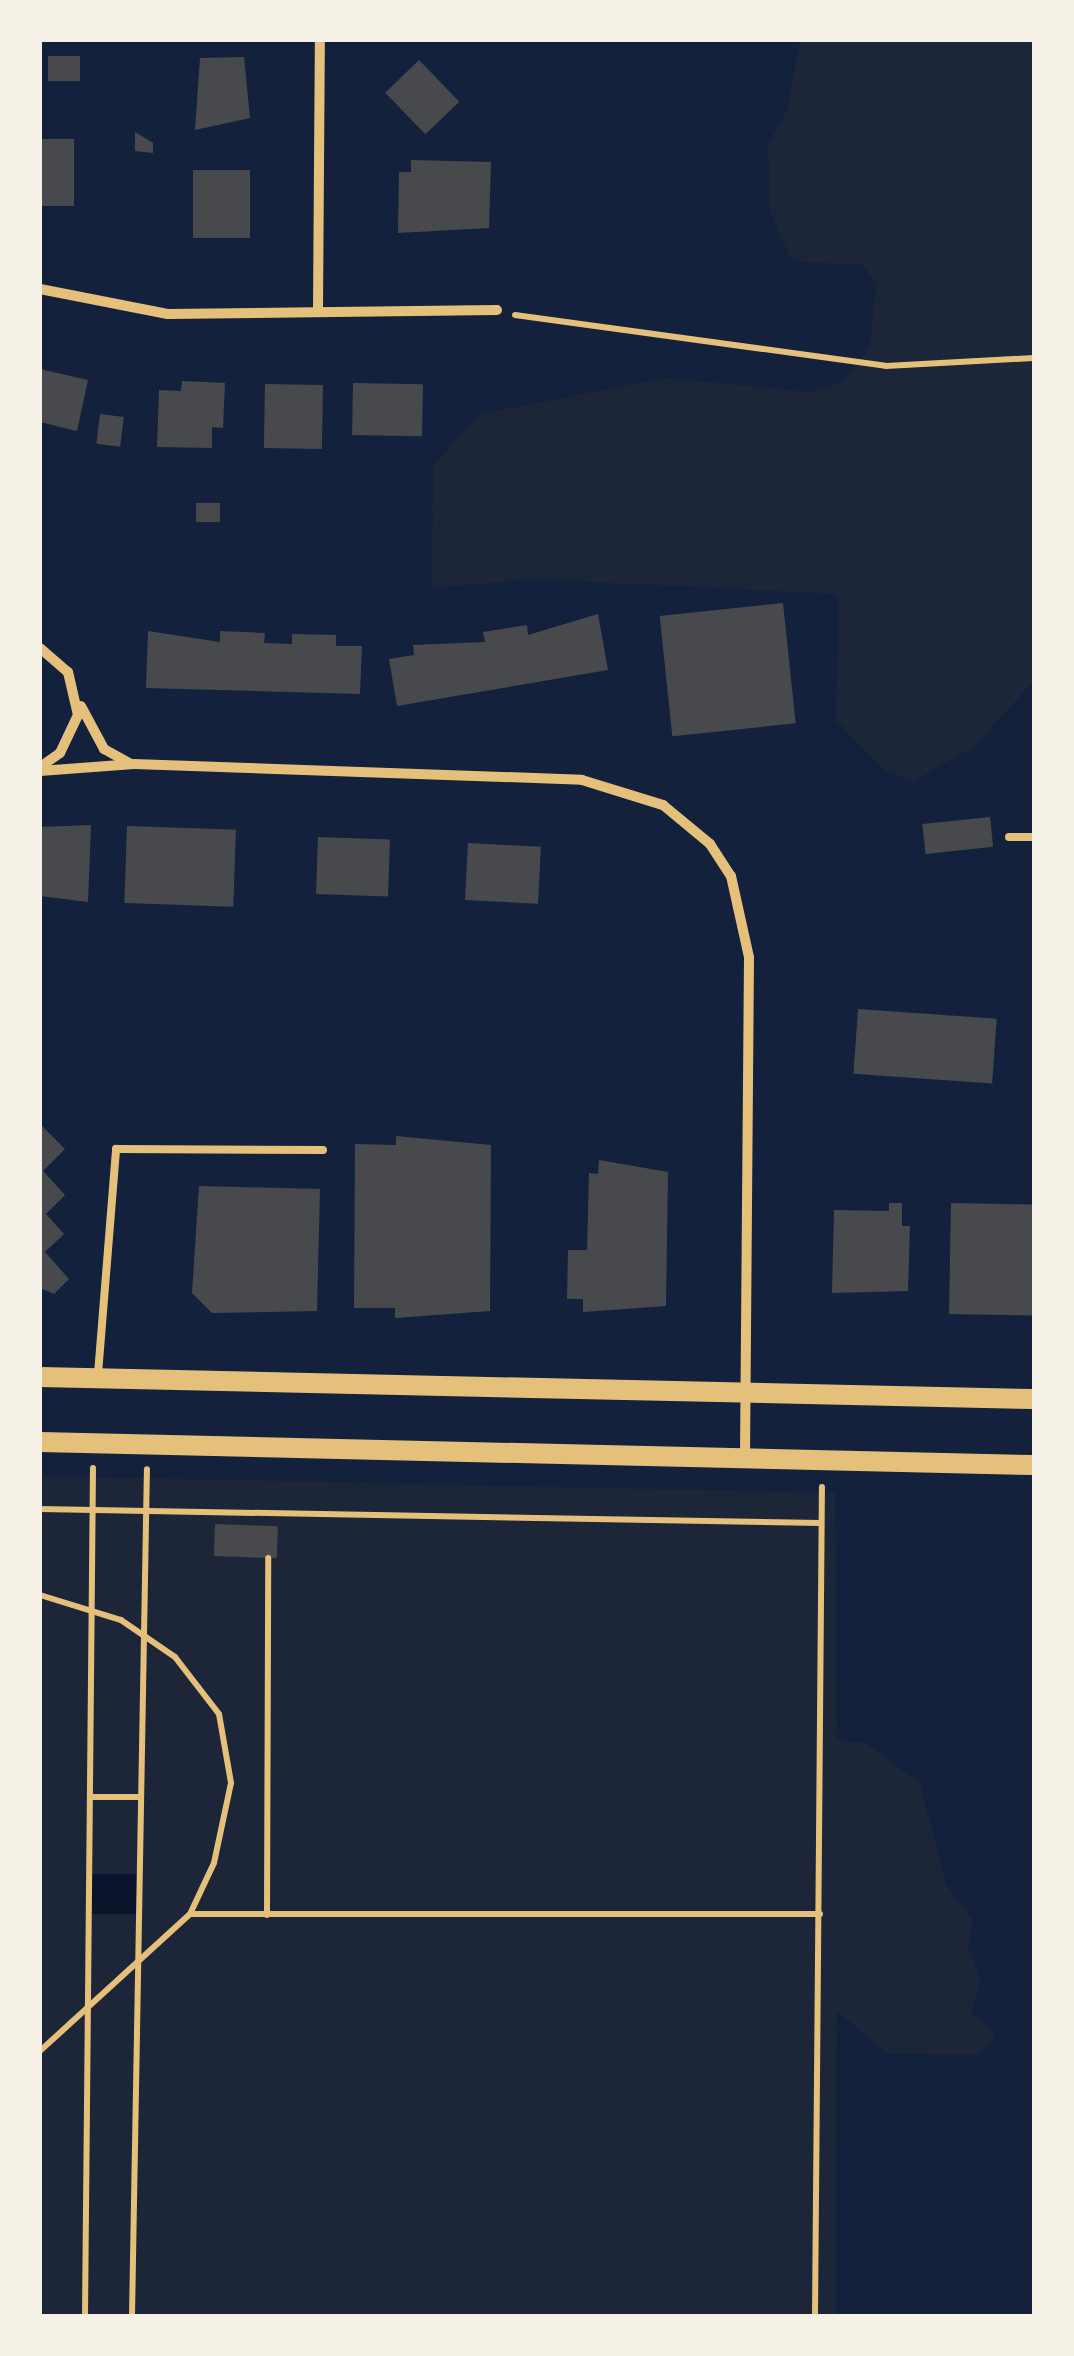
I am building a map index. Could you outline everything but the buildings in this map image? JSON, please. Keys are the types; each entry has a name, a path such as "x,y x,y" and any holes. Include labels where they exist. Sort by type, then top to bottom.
{"main road":[{"path":"40,1378 1034,1398"},
{"path":"40,1442 1034,1465"}],"street":[{"path":"318,309 320,40"},
{"path":"40,289 168,314 318,309 497,310"},
{"path":"40,648 76,693 104,750 134,764"},
{"path":"40,769 72,736 76,693"},
{"path":"40,769 134,764 612,784 663,805 710,844 732,876 749,957 745,1458"}],"lane":[{"path":"1008,837 1034,837"},
{"path":"98,1379 116,1149 322,1150"}],"path":[{"path":"497,310 886,366 1034,358"},
{"path":"85,2316 93,1443"},
{"path":"815,2316 822,1460"},
{"path":"132,2316 134,1971 147,1469"},
{"path":"40,1509 821,1524"},
{"path":"268,1558 268,1915"},
{"path":"40,1595 93,1608 144,1633 199,1684 230,1750 226,1820 190,1914 86,2016 40,2051"},
{"path":"91,1797 140,1798"},
{"path":"190,1914 820,1914"}],"shaded area":[{"path":"800,40 1034,40 1034,681 973,747 913,781 884,770 836,720 839,594 534,579 432,588 433,466 480,414 664,378 811,392 844,381 870,346 876,285 863,265 792,261 770,211 768,145 787,111"},
{"path":"40,1476 835,1493 837,1740 866,1743 920,1784 946,1884 973,1921 968,1947 981,1981 971,2013 996,2036 978,2055 887,2053 837,2011 836,2316 40,2316"},
{"path":"92,1874 137,1874 137,1914 92,1914"}]}
